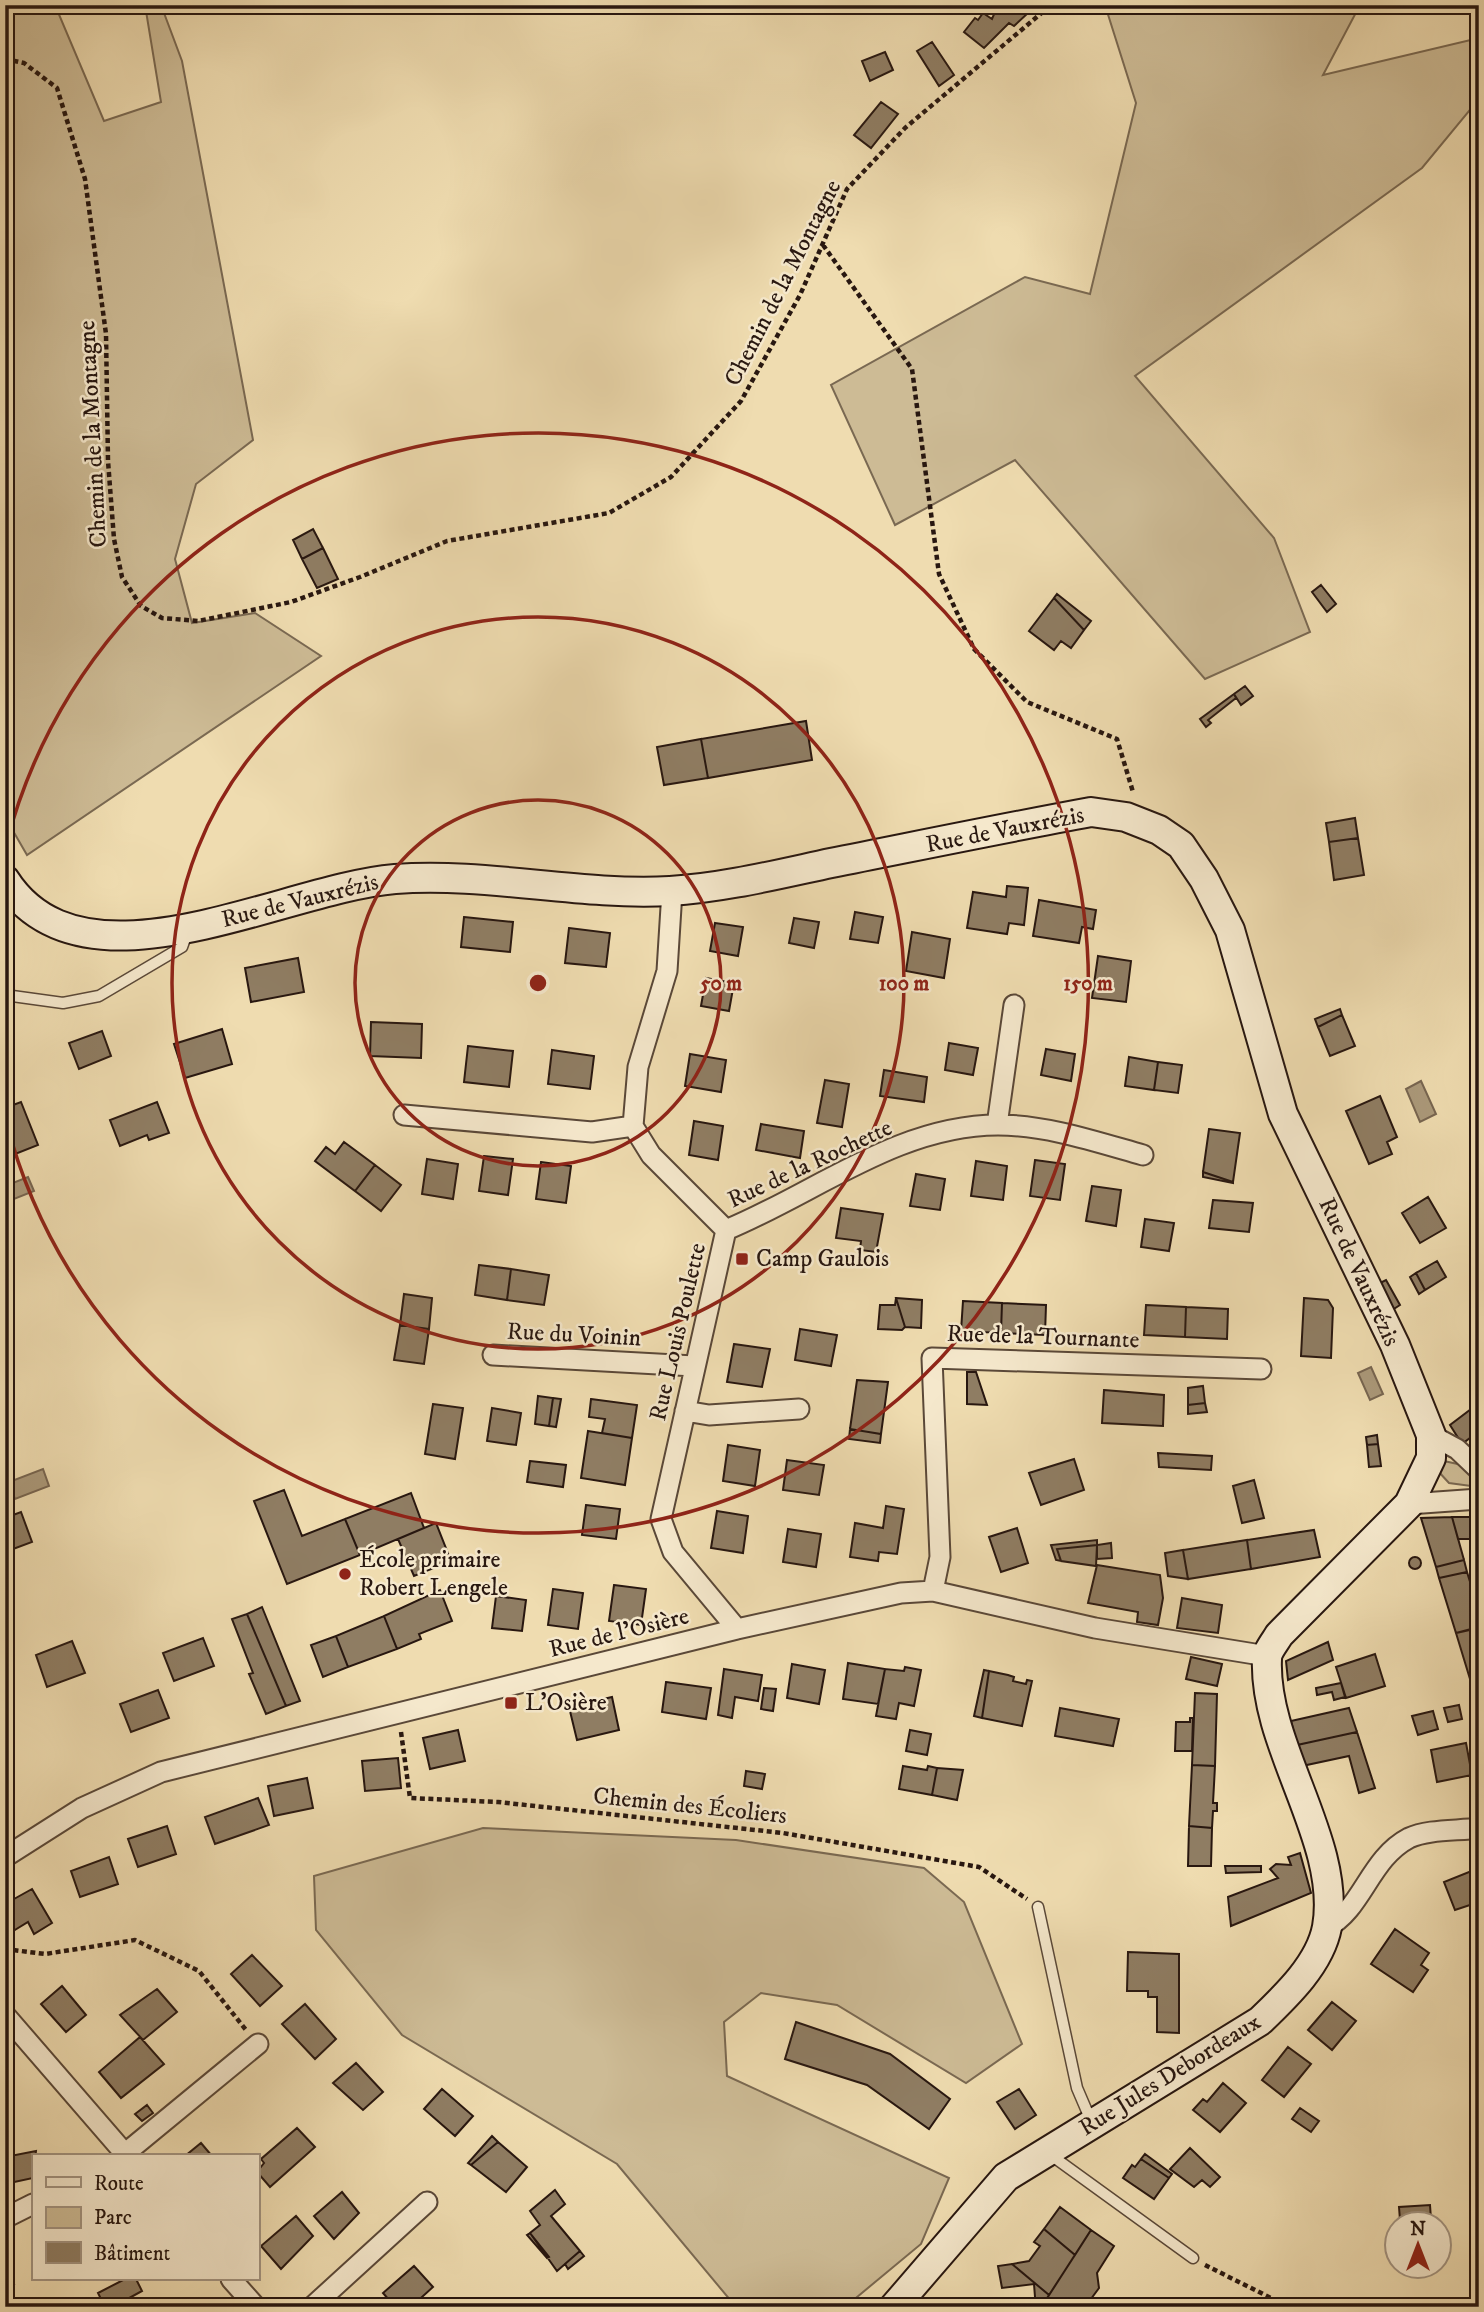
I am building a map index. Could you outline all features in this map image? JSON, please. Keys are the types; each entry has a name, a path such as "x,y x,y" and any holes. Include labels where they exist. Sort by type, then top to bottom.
{"street":[{"name":"Rue de Vauxrézis","path":"5,880 38,917 77,933 138,936 188,929 355,884 398,879 460,880 613,891 672,891 788,872 1091,812 1143,824 1181,845 1204,879 1230,930 1283,1114 1395,1345 1431,1435"},
{"path":"404,1115 592,1132 633,1126 638,1067 667,971 672,891"},
{"path":"997,1125 1014,1005"},
{"name":"Rue de la Rochette","path":"726,1230 760,1216 874,1155 939,1134 997,1125 1071,1135 1143,1154"},
{"name":"Rue Louis Poulette","path":"633,1126 651,1155 726,1230 661,1519 673,1552 737,1629"},
{"name":"Rue du Voinin","path":"493,1355 694,1366"},
{"name":"Rue de la Tournante","path":"933,1591 940,1557 932,1357 1261,1368"},
{"path":"685,1411 709,1415 799,1409"},
{"path":"1267,1656 1279,1635 1409,1504 1430,1458 1431,1435 1457,1449 1479,1470"},
{"path":"1409,1504 1479,1499"},
{"name":"Rue de l'Osière","path":"5,1857 82,1808 162,1772 737,1629 901,1593 933,1591 1095,1628 1267,1656"},
{"name":"Rue Jules Debordeaux","path":"894,2307 1006,2177 1260,2021 1289,1993 1313,1959 1326,1928 1325,1871 1272,1709 1267,1656"},
{"path":"1326,1928 1339,1922 1386,1853 1412,1837 1479,1828"},
{"path":"5,2015 123,2154"},
{"path":"125,2154 258,2044"},
{"path":"312,2307 427,2203"},
{"path":"5,2218 32,2204"},
{"path":"231,2280 256,2307"}],"lane":[{"name":"Rue de Vauxrézis","path":"5,995 63,1003 99,996 182,947 188,929"},
{"path":"1038,1907 1077,2088 1092,2124"},
{"path":"1045,2151 1193,2258"}],"path":[{"name":"Chemin de la Montagne","path":"5,59 24,63 57,88 85,179 106,334 108,461 114,539 122,577 141,606 162,618 198,621 291,602 447,541 609,513 671,477 741,401 800,295 847,189 905,128 1051,5"},
{"path":"822,244 912,369 939,574 974,649 1027,702 1117,739 1143,824"},
{"name":"Chemin des Écoliers","path":"398,1713 410,1798 498,1802 783,1833 979,1867 1038,1907"},
{"path":"5,1949 45,1954 135,1940 199,1971 258,2044"},
{"path":"1193,2258 1289,2307"}],"green space":[{"path":"5,5 55,5 104,121 161,102 145,5 161,5 182,61 253,440 196,484 175,559 192,623 255,613 321,656 27,855 5,817"},
{"path":"1105,5 1360,5 1323,75 1479,38 1479,99 1422,168 1135,376 1274,538 1310,632 1205,679 1015,460 895,525 831,385 1025,277 1090,294 1136,103"},
{"path":"1444,1461 1462,1465 1477,1476 1477,1482 1471,1486 1449,1483 1438,1471"},
{"path":"483,1828 736,1840 924,1868 964,1902 1022,2044 966,2083 837,2005 761,1993 724,2022 727,2076 949,2178 921,2244 845,2307 736,2307 617,2164 402,2035 316,1930 314,1876"}],"shaded area":[{"path":"1421,1081 1436,1114 1420,1122 1406,1089"},
{"path":"28,1177 34,1191 9,1201 5,1186"},
{"path":"1371,1367 1383,1394 1370,1400 1358,1373"},
{"path":"43,1469 49,1486 15,1499 9,1482"}],"building":[{"path":"998,5 1021,5 1028,13 1014,26 1009,23 984,48 964,32 975,18 978,20 983,13 992,19"},
{"path":"932,42 954,75 939,86 917,51"},
{"path":"885,52 893,70 870,81 862,61"},
{"path":"881,102 898,114 871,148 854,135"},
{"path":"313,529 323,548 302,559 293,540"},
{"path":"323,548 338,579 317,588 302,559"},
{"path":"1321,585 1336,604 1327,612 1312,592"},
{"path":"1057,594 1091,621 1084,630 1054,598"},
{"path":"1054,598 1084,630 1071,648 1061,641 1054,650 1029,631"},
{"path":"1245,686 1253,696 1241,705 1234,694"},
{"path":"1234,694 1236,698 1208,720 1211,723 1206,727 1200,719"},
{"path":"806,721 812,760 708,778 701,739"},
{"path":"701,739 708,778 664,785 657,747"},
{"path":"1355,818 1358,838 1329,842 1326,823"},
{"path":"1358,838 1364,875 1334,880 1329,842"},
{"path":"1007,886 1028,888 1024,925 1009,923 1007,934 967,928 973,892 1006,897"},
{"path":"1039,900 1096,910 1093,929 1082,927 1079,943 1033,936"},
{"path":"855,912 883,917 878,943 850,939"},
{"path":"464,917 513,922 510,952 461,947"},
{"path":"794,918 819,922 814,948 789,943"},
{"path":"715,923 743,927 738,956 710,951"},
{"path":"569,928 610,933 606,967 565,963"},
{"path":"912,932 950,939 944,978 906,971"},
{"path":"1098,956 1131,961 1126,1002 1092,998"},
{"path":"298,958 304,992 251,1002 245,968"},
{"path":"706,978 734,983 729,1011 701,1006"},
{"path":"1340,1009 1342,1015 1318,1027 1315,1019"},
{"path":"1342,1015 1355,1046 1330,1056 1318,1027"},
{"path":"371,1022 422,1024 421,1058 370,1056"},
{"path":"222,1029 232,1064 185,1078 174,1044"},
{"path":"102,1031 111,1056 79,1069 69,1043"},
{"path":"949,1043 978,1048 973,1075 945,1070"},
{"path":"468,1046 513,1051 509,1087 464,1082"},
{"path":"1046,1049 1075,1054 1071,1081 1041,1075"},
{"path":"552,1050 594,1056 590,1089 548,1084"},
{"path":"690,1054 726,1060 721,1092 685,1086"},
{"path":"1129,1057 1158,1062 1154,1090 1125,1086"},
{"path":"1158,1062 1182,1065 1178,1093 1154,1090"},
{"path":"884,1070 927,1077 924,1102 880,1096"},
{"path":"825,1080 849,1084 842,1127 817,1123"},
{"path":"1380,1096 1397,1137 1387,1142 1392,1154 1369,1164 1346,1111"},
{"path":"21,1102 38,1145 5,1158 5,1108"},
{"path":"157,1102 169,1133 149,1140 147,1135 120,1146 110,1120"},
{"path":"694,1121 723,1126 718,1160 689,1155"},
{"path":"761,1124 804,1131 800,1158 756,1150"},
{"path":"1209,1129 1240,1133 1233,1182 1203,1172"},
{"path":"344,1142 375,1165 355,1191 315,1161 326,1147 335,1154"},
{"path":"484,1156 513,1159 508,1195 479,1191"},
{"path":"427,1159 458,1164 453,1199 422,1194"},
{"path":"1035,1160 1065,1164 1060,1200 1030,1196"},
{"path":"976,1161 1007,1166 1003,1200 971,1196"},
{"path":"541,1162 571,1166 566,1203 536,1199"},
{"path":"375,1165 401,1185 381,1211 355,1191"},
{"path":"1203,1172 1233,1182 1233,1183 1203,1177"},
{"path":"916,1174 945,1179 940,1210 910,1206"},
{"path":"1092,1186 1121,1190 1116,1226 1086,1221"},
{"path":"1428,1197 1446,1228 1420,1243 1402,1213"},
{"path":"1213,1200 1253,1203 1249,1232 1209,1228"},
{"path":"841,1208 883,1214 876,1252 860,1250 861,1241 836,1238"},
{"path":"1145,1219 1174,1223 1169,1251 1141,1247"},
{"path":"1437,1261 1446,1277 1425,1290 1416,1273"},
{"path":"479,1265 511,1269 507,1300 475,1295"},
{"path":"511,1269 549,1275 544,1305 507,1300"},
{"path":"1416,1273 1425,1290 1419,1294 1410,1277"},
{"path":"1386,1280 1400,1305 1389,1312 1376,1285"},
{"path":"404,1294 432,1298 429,1329 400,1325"},
{"path":"896,1298 922,1300 921,1328 905,1327"},
{"path":"896,1298 905,1327 902,1330 878,1329 880,1305 895,1305"},
{"path":"1304,1298 1328,1300 1333,1308 1331,1358 1301,1356"},
{"path":"963,1301 1002,1303 1001,1333 961,1331"},
{"path":"1002,1303 1046,1305 1045,1335 1001,1333"},
{"path":"1146,1305 1186,1307 1185,1337 1144,1335"},
{"path":"1186,1307 1228,1309 1227,1339 1185,1337"},
{"path":"400,1325 429,1329 424,1364 394,1360"},
{"path":"800,1329 837,1335 831,1366 795,1360"},
{"path":"734,1344 770,1349 762,1387 727,1382"},
{"path":"967,1372 976,1372 987,1405 967,1404"},
{"path":"857,1380 888,1382 881,1434 850,1429"},
{"path":"1203,1386 1205,1403 1188,1405 1188,1388"},
{"path":"1104,1390 1164,1395 1163,1426 1102,1423"},
{"path":"538,1396 553,1398 549,1426 535,1424"},
{"path":"553,1398 561,1399 556,1427 549,1426"},
{"path":"591,1399 637,1405 632,1438 602,1433 605,1419 589,1417"},
{"path":"1205,1403 1207,1412 1188,1414 1188,1405"},
{"path":"1479,1403 1479,1431 1462,1444 1450,1425"},
{"path":"433,1404 463,1408 455,1459 425,1454"},
{"path":"492,1408 521,1413 516,1445 487,1441"},
{"path":"850,1429 881,1434 880,1443 849,1439"},
{"path":"588,1431 632,1438 625,1485 581,1478"},
{"path":"1377,1435 1378,1444 1367,1445 1366,1437"},
{"path":"1378,1444 1381,1466 1369,1467 1367,1445"},
{"path":"728,1445 760,1450 755,1486 723,1481"},
{"path":"1158,1453 1212,1456 1211,1470 1159,1467"},
{"path":"1074,1459 1084,1490 1041,1505 1029,1473"},
{"path":"787,1460 824,1465 819,1495 783,1490"},
{"path":"530,1461 566,1465 563,1487 527,1482"},
{"path":"1254,1480 1264,1518 1242,1523 1233,1486"},
{"path":"284,1490 302,1536 345,1519 360,1555 287,1584 254,1501"},
{"path":"411,1493 424,1528 360,1555 345,1519"},
{"path":"586,1505 620,1509 616,1539 582,1535"},
{"path":"886,1506 904,1509 897,1554 879,1552 878,1561 850,1557 855,1523 883,1528"},
{"path":"717,1511 748,1516 743,1553 711,1548"},
{"path":"21,1512 32,1542 5,1552 5,1518"},
{"path":"1452,1517 1464,1560 1436,1567 1421,1518"},
{"path":"1452,1517 1479,1517 1479,1539 1458,1539"},
{"path":"436,1523 451,1561 414,1576 398,1539"},
{"path":"1017,1528 1028,1563 1001,1572 989,1537"},
{"path":"788,1529 821,1534 816,1567 783,1562"},
{"path":"1314,1530 1320,1557 1251,1569 1247,1540"},
{"path":"1097,1540 1097,1545 1057,1549 1061,1561 1056,1560 1051,1545"},
{"path":"1247,1540 1251,1569 1188,1579 1183,1550"},
{"path":"1111,1543 1112,1558 1097,1559 1097,1545"},
{"path":"1097,1545 1096,1566 1061,1561 1057,1549"},
{"path":"1183,1550 1188,1579 1168,1576 1165,1553"},
{"path":"1415,1557 1421,1563 1415,1569 1409,1563"},
{"path":"1464,1560 1467,1572 1439,1578 1436,1567"},
{"path":"1097,1565 1160,1575 1163,1598 1158,1625 1137,1622 1138,1612 1088,1603"},
{"path":"1467,1572 1475,1598 1479,1597 1479,1628 1456,1633 1439,1578"},
{"path":"614,1585 646,1589 641,1625 609,1621"},
{"path":"553,1589 583,1593 578,1629 548,1625"},
{"path":"440,1590 452,1621 419,1634 421,1639 397,1649 384,1616"},
{"path":"496,1596 526,1600 522,1631 492,1628"},
{"path":"1182,1598 1222,1605 1218,1633 1177,1628"},
{"path":"262,1607 300,1701 286,1706 247,1614"},
{"path":"247,1614 286,1706 266,1714 249,1674 253,1673 232,1619"},
{"path":"384,1616 397,1649 348,1667 336,1636"},
{"path":"1475,1628 1479,1642 1477,1702 1456,1633"},
{"path":"336,1636 348,1667 323,1677 311,1645"},
{"path":"203,1638 214,1666 174,1681 163,1653"},
{"path":"72,1641 85,1673 47,1687 36,1655"},
{"path":"1328,1642 1333,1660 1288,1680 1286,1661"},
{"path":"1375,1654 1385,1686 1346,1698 1336,1667"},
{"path":"1191,1657 1222,1664 1217,1686 1186,1679"},
{"path":"848,1663 885,1669 878,1704 843,1699"},
{"path":"792,1664 825,1670 819,1704 787,1698"},
{"path":"905,1667 921,1670 914,1706 899,1703 896,1719 876,1716 885,1669 904,1671"},
{"path":"724,1669 762,1675 758,1701 735,1697 732,1718 718,1715"},
{"path":"984,1670 989,1671 982,1718 974,1716"},
{"path":"989,1671 1014,1677 1013,1681 1026,1684 1027,1680 1032,1681 1022,1726 982,1718"},
{"path":"666,1682 711,1688 706,1719 662,1712"},
{"path":"1341,1683 1345,1697 1334,1700 1332,1692 1317,1695 1316,1688"},
{"path":"764,1688 776,1689 773,1711 761,1709"},
{"path":"158,1690 169,1718 131,1732 120,1704"},
{"path":"1195,1693 1217,1694 1215,1766 1192,1765"},
{"path":"612,1697 619,1730 577,1740 569,1707"},
{"path":"1459,1705 1462,1719 1448,1722 1444,1708"},
{"path":"1060,1708 1119,1719 1113,1746 1055,1736"},
{"path":"1349,1708 1357,1732 1297,1745 1291,1721"},
{"path":"1433,1711 1438,1729 1418,1735 1412,1716"},
{"path":"1190,1718 1193,1718 1192,1751 1175,1751 1176,1722 1190,1722"},
{"path":"458,1730 465,1761 430,1769 423,1738"},
{"path":"910,1730 931,1734 927,1755 906,1751"},
{"path":"1357,1732 1375,1788 1359,1793 1349,1756 1302,1766 1297,1745"},
{"path":"1466,1743 1472,1775 1437,1782 1431,1750"},
{"path":"1479,1753 1479,1779 1473,1780 1469,1755"},
{"path":"398,1758 401,1788 365,1791 362,1761"},
{"path":"1192,1765 1215,1766 1213,1803 1217,1803 1217,1811 1213,1811 1212,1828 1189,1826"},
{"path":"903,1766 927,1770 928,1766 937,1768 932,1795 899,1789"},
{"path":"937,1768 963,1770 957,1800 932,1795"},
{"path":"746,1771 765,1774 762,1789 744,1786"},
{"path":"307,1778 313,1808 274,1816 268,1786"},
{"path":"258,1798 269,1825 215,1844 205,1817"},
{"path":"167,1826 176,1854 138,1867 128,1839"},
{"path":"1189,1826 1212,1828 1211,1866 1188,1866"},
{"path":"1300,1853 1311,1893 1231,1926 1228,1897 1278,1878 1270,1869 1276,1864 1291,1865 1288,1857"},
{"path":"109,1857 118,1884 80,1897 71,1871"},
{"path":"1225,1866 1261,1866 1261,1872 1226,1873"},
{"path":"1479,1868 1479,1902 1455,1910 1444,1882"},
{"path":"32,1889 52,1923 34,1934 28,1922 10,1933 5,1925 5,1904"},
{"path":"1395,1929 1429,1953 1421,1965 1428,1970 1413,1992 1371,1964"},
{"path":"1128,1952 1179,1954 1179,2033 1157,2032 1157,1997 1148,1997 1148,1991 1127,1991"},
{"path":"252,1955 282,1986 260,2006 231,1974"},
{"path":"62,1986 86,2015 66,2032 41,2004"},
{"path":"157,1989 177,2012 143,2040 120,2015"},
{"path":"1332,2002 1356,2021 1332,2050 1308,2030"},
{"path":"305,2004 336,2039 315,2059 282,2024"},
{"path":"796,2022 890,2054 950,2099 929,2129 867,2085 785,2059"},
{"path":"140,2037 164,2064 121,2098 99,2072"},
{"path":"1288,2047 1311,2064 1284,2097 1262,2080"},
{"path":"356,2063 383,2092 363,2110 333,2083"},
{"path":"1223,2083 1246,2103 1220,2132 1193,2110 1203,2099 1207,2102"},
{"path":"442,2089 473,2116 455,2136 424,2109"},
{"path":"1019,2089 1036,2115 1015,2129 997,2102"},
{"path":"147,2105 153,2113 142,2121 135,2114"},
{"path":"1300,2108 1319,2121 1311,2132 1292,2119"},
{"path":"297,2128 315,2147 270,2187 259,2174 264,2163 261,2159"},
{"path":"492,2136 498,2142 471,2165 468,2163"},
{"path":"498,2142 527,2167 506,2192 471,2165"},
{"path":"201,2143 210,2154 187,2154"},
{"path":"1190,2148 1220,2177 1210,2187 1202,2180 1194,2187 1170,2169"},
{"path":"36,2151 36,2154 32,2154 32,2178 5,2184 5,2157"},
{"path":"1145,2154 1172,2174 1169,2178 1141,2159"},
{"path":"1141,2159 1169,2178 1154,2199 1123,2178 1132,2165 1135,2167"},
{"path":"555,2190 565,2204 551,2216 580,2251 557,2271 530,2233 540,2225 530,2211"},
{"path":"342,2192 359,2213 334,2239 314,2216"},
{"path":"1430,2205 1430,2210 1399,2210 1399,2207"},
{"path":"1060,2207 1091,2230 1075,2255 1044,2229"},
{"path":"296,2216 313,2236 281,2269 261,2246"},
{"path":"1044,2229 1075,2255 1049,2295 1012,2264 1029,2261 1040,2246 1034,2242"},
{"path":"1091,2230 1114,2246 1097,2273 1099,2288 1085,2307 1049,2307 1044,2303"},
{"path":"530,2233 549,2257 547,2258 527,2235"},
{"path":"580,2251 584,2256 568,2269 565,2264"},
{"path":"1012,2264 1049,2295 1044,2303 1035,2297 1034,2284 1002,2288 998,2266"},
{"path":"414,2266 433,2287 411,2307 395,2307 383,2293"},
{"path":"5,2267 14,2284 5,2289"},
{"path":"123,2280 136,2280 142,2291 113,2307 105,2307 98,2293"}],"place":[{"name":"Camp Gaulois","path":"742,1259"},
{"name":"École primaire Robert Lengele","path":"345,1574"},
{"name":"L'Osière","path":"511,1703"}]}
